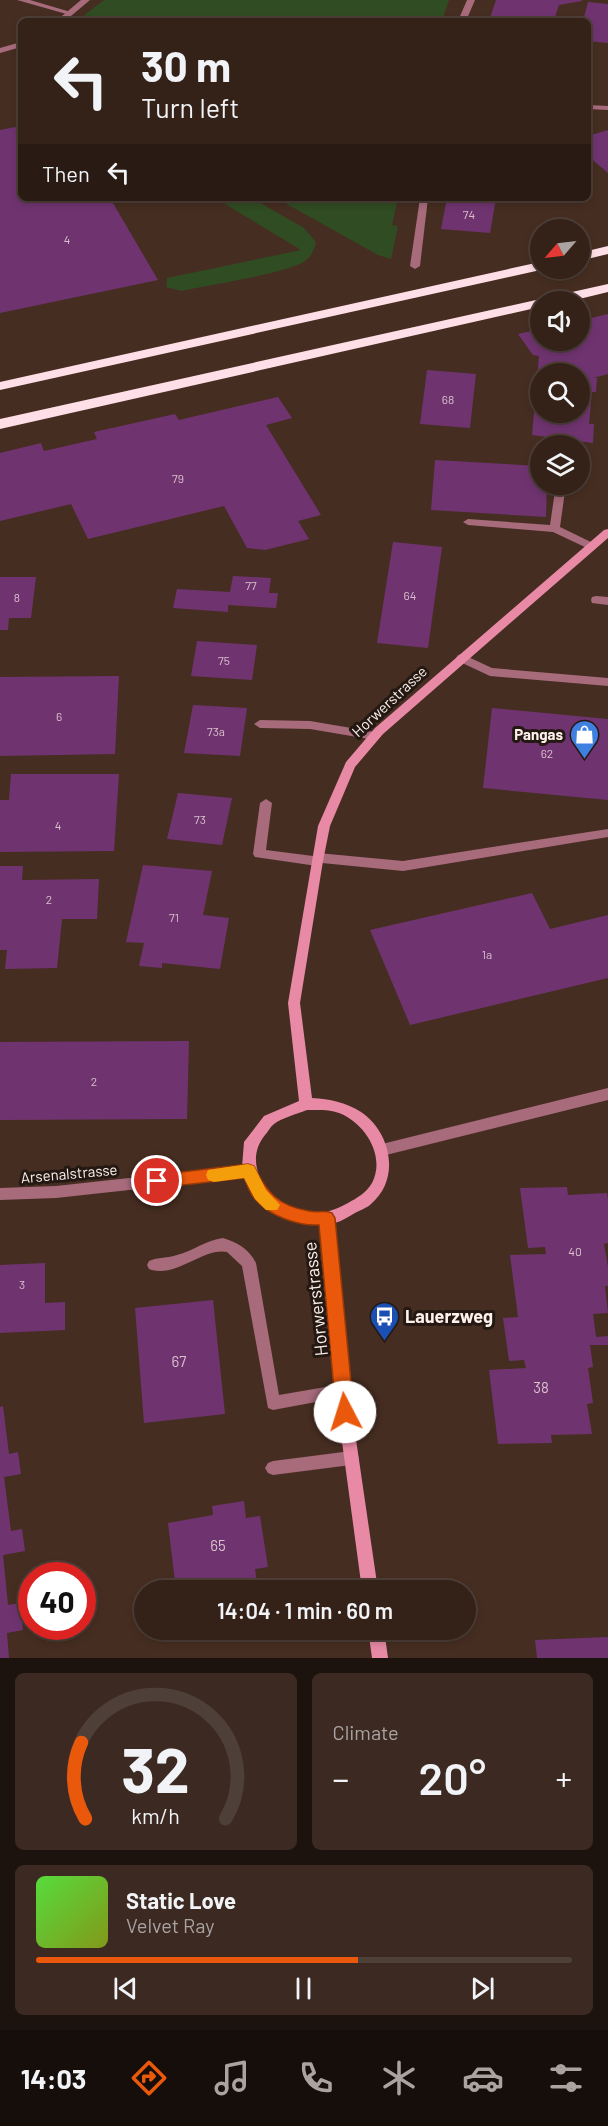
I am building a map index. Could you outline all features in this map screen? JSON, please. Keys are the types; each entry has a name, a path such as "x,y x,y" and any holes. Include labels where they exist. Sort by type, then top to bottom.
{"highway":[{"path":"590,254 608,250"},
{"path":"0,386 530,268"},
{"path":"590,292 608,288"},
{"path":"0,424 530,305"}],"street":[{"path":"21,0 69,13"},
{"path":"63,18 86,0"},
{"path":"463,18 471,0"},
{"path":"0,51 18,45"},
{"path":"591,107 608,108"},
{"path":"415,266 424,201"},
{"path":"555,529 560,495"},
{"path":"468,522 555,529 591,546"},
{"name":"Horwerstrasse","path":"306,1104 294,1003 324,826 350,765 375,736 608,532"},
{"path":"462,658 490,672 608,682"},
{"path":"260,724 310,725 375,736"},
{"path":"266,803 259,854 317,860 403,866 608,833"},
{"path":"382,1150 608,1094"},
{"path":"306,1104 326,1104 346,1110 363,1120 375,1134 382,1150 383,1170 368,1198 350,1211 327,1218 311,1219 282,1211 260,1195 248,1171 248,1155 252,1140 261,1127 281,1112 306,1104"},
{"name":"Arsenalstrasse","path":"0,1194 56,1192 248,1171"},
{"name":"Horwerstrasse","path":"327,1218 343,1391 369,1580"},
{"path":"154,1265 178,1261 204,1249 223,1244 237,1248 249,1263 252,1272 273,1403 343,1391"},
{"path":"273,1468 351,1458"},
{"path":"378,1640 380,1658"}],"green space":[{"path":"104,0 449,0 443,18 81,18"},
{"path":"220,201 257,201 304,228 316,242 312,253 305,261 295,266 264,275 181,291 166,287 167,278 301,250"},
{"path":"281,201 397,201 392,225 398,226 391,259 378,255"}],"building":[{"path":"496,0 582,0 559,5 555,17 490,18"},
{"path":"588,2 608,4 608,43 591,41 591,18 584,18"},
{"path":"18,127 18,201 112,201 158,280 0,313 0,130"},
{"path":"608,130 608,173 591,159 591,135"},
{"path":"446,201 495,201 490,233 441,229"},
{"path":"608,314 608,374 593,378 597,378 596,392 592,392 590,413 590,363 538,363 539,356 533,355 530,351 590,351 590,318"},
{"path":"530,331 530,351 518,334"},
{"path":"427,370 476,374 470,428 420,424"},
{"path":"278,397 292,418 266,425 321,515 298,521 309,539 265,550 247,548 224,506 88,539 71,504 0,521 0,453 41,443 44,451 97,439 94,432 175,414 179,420"},
{"path":"533,423 594,424 593,443 590,443 590,435 532,435"},
{"path":"435,460 530,465 530,495 547,495 546,517 431,510"},
{"path":"393,542 442,547 428,648 377,643"},
{"path":"233,576 271,578 269,593 278,593 276,608 228,605 228,612 173,608 177,589 230,592"},
{"path":"0,577 36,577 31,618 9,618 8,630 0,630"},
{"path":"197,641 257,645 252,680 191,676"},
{"path":"119,676 115,754 0,756 0,677"},
{"path":"193,705 247,708 240,756 184,753"},
{"path":"492,708 608,719 608,800 483,788"},
{"path":"11,774 119,774 114,851 0,852 0,800 9,800"},
{"path":"178,793 232,798 222,845 167,839"},
{"path":"143,865 212,871 203,915 229,918 220,969 162,963 162,968 139,966 144,943 126,942"},
{"path":"0,866 23,866 22,880 99,879 97,919 62,919 57,968 5,969 7,950 0,950"},
{"path":"532,893 550,929 608,915 608,978 410,1025 370,930"},
{"path":"189,1041 187,1119 0,1120 0,1042"},
{"path":"567,1187 568,1195 607,1193 608,1199 608,1243 604,1244 608,1267 608,1286 605,1286 608,1313 593,1314 596,1337 608,1336 608,1345 590,1345 593,1367 588,1368 593,1403 587,1404 592,1434 551,1435 552,1443 498,1444 489,1370 526,1368 524,1360 509,1361 503,1318 518,1317 510,1255 546,1254 545,1247 528,1248 520,1188"},
{"path":"45,1263 45,1303 65,1302 65,1330 0,1333 0,1265"},
{"path":"213,1300 225,1414 144,1423 135,1308"},
{"path":"3,1406 9,1454 18,1452 21,1474 4,1477 11,1531 22,1529 25,1551 3,1555 8,1605 18,1603 18,1631 7,1633 9,1658 0,1658 0,1407"},
{"path":"244,1501 246,1518 260,1516 268,1567 255,1569 256,1580 175,1580 168,1523 213,1515 212,1506"},
{"path":"608,1637 608,1658 537,1658 535,1640"}],"slow traffic":[{"path":"214,1175 248,1171 260,1195 272,1205"}],"place":[{"name":"Pangas","path":"584,760"},
{"name":"Lauerzweg","path":"384,1342"}],"route":[{"path":"157,1181 248,1171 260,1195 270,1204 297,1216 311,1219 327,1218 345,1412"}]}
